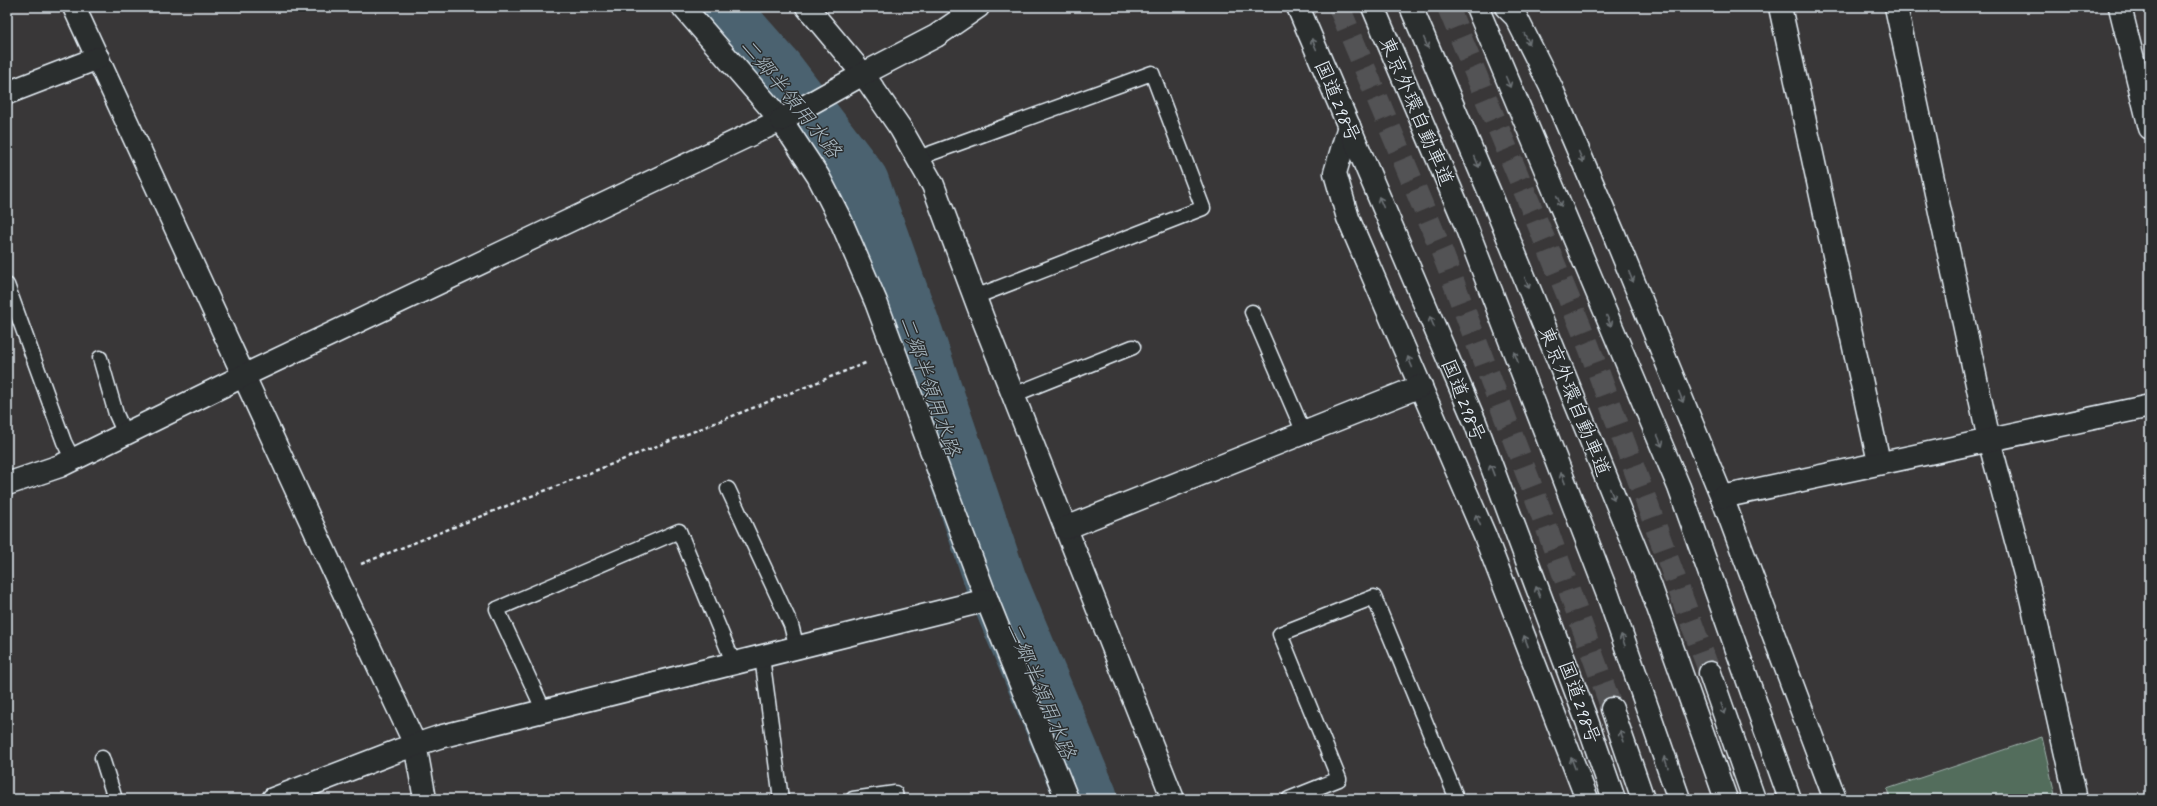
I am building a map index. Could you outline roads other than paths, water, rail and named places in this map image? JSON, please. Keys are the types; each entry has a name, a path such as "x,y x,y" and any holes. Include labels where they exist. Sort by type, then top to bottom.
{"main road":[{"path":"74,7 245,375 335,574 416,744 425,799"},
{"path":"683,7 781,120 818,176 841,221 894,352 987,600 1067,799"},
{"path":"807,7 863,74 901,129 933,185 1013,395 1173,799"},
{"path":"7,484 60,466 245,375 781,120 863,74 936,36 978,7"},
{"name":"国道298号","path":"1298,7 1475,422 1614,799"},
{"name":"東京外環自動車道","path":"1373,7 1465,224 1608,595 1679,799"},
{"name":"東京外環自動車道","path":"1411,7 1492,198 1650,585 1726,799"},
{"path":"1477,7 1679,487 1790,799"},
{"path":"1506,7 1516,17 1551,87 1722,497 1835,799"},
{"path":"1780,7 1878,462"},
{"path":"1896,7 1989,440 2029,589 2076,799"},
{"path":"2120,7 2150,128"},
{"path":"7,93 98,58"},
{"path":"1349,126 1336,173 1348,218 1485,536 1587,799"},
{"path":"1066,528 1421,386"},
{"path":"1722,497 1878,462 2150,406"},
{"path":"273,799 416,744 987,600"},
{"path":"1710,673 1754,799"},
{"name":"国道298号","path":"1612,709 1643,799"}],"lane":[{"path":"918,158 1152,73 1203,208 975,297"},
{"path":"7,285 64,442 72,460"},
{"path":"1252,312 1304,433"},
{"path":"1013,395 1134,347"},
{"path":"100,358 116,414 125,434"},
{"path":"728,489 790,625 797,648"},
{"path":"544,711 497,609 679,531 734,664"},
{"path":"1289,799 1339,779 1280,634 1374,597 1457,799"},
{"path":"762,657 781,799"},
{"path":"102,758 115,799"},
{"path":"853,799 895,793 896,799"}],"waterway":[{"name":"二郷半領用水路","path":"716,7 774,73 858,183 914,340 996,582 1087,799"}],"tunnel":[{"path":"1339,7 1442,252 1534,493 1612,709"},
{"path":"1448,7 1589,347 1710,673"}]}
